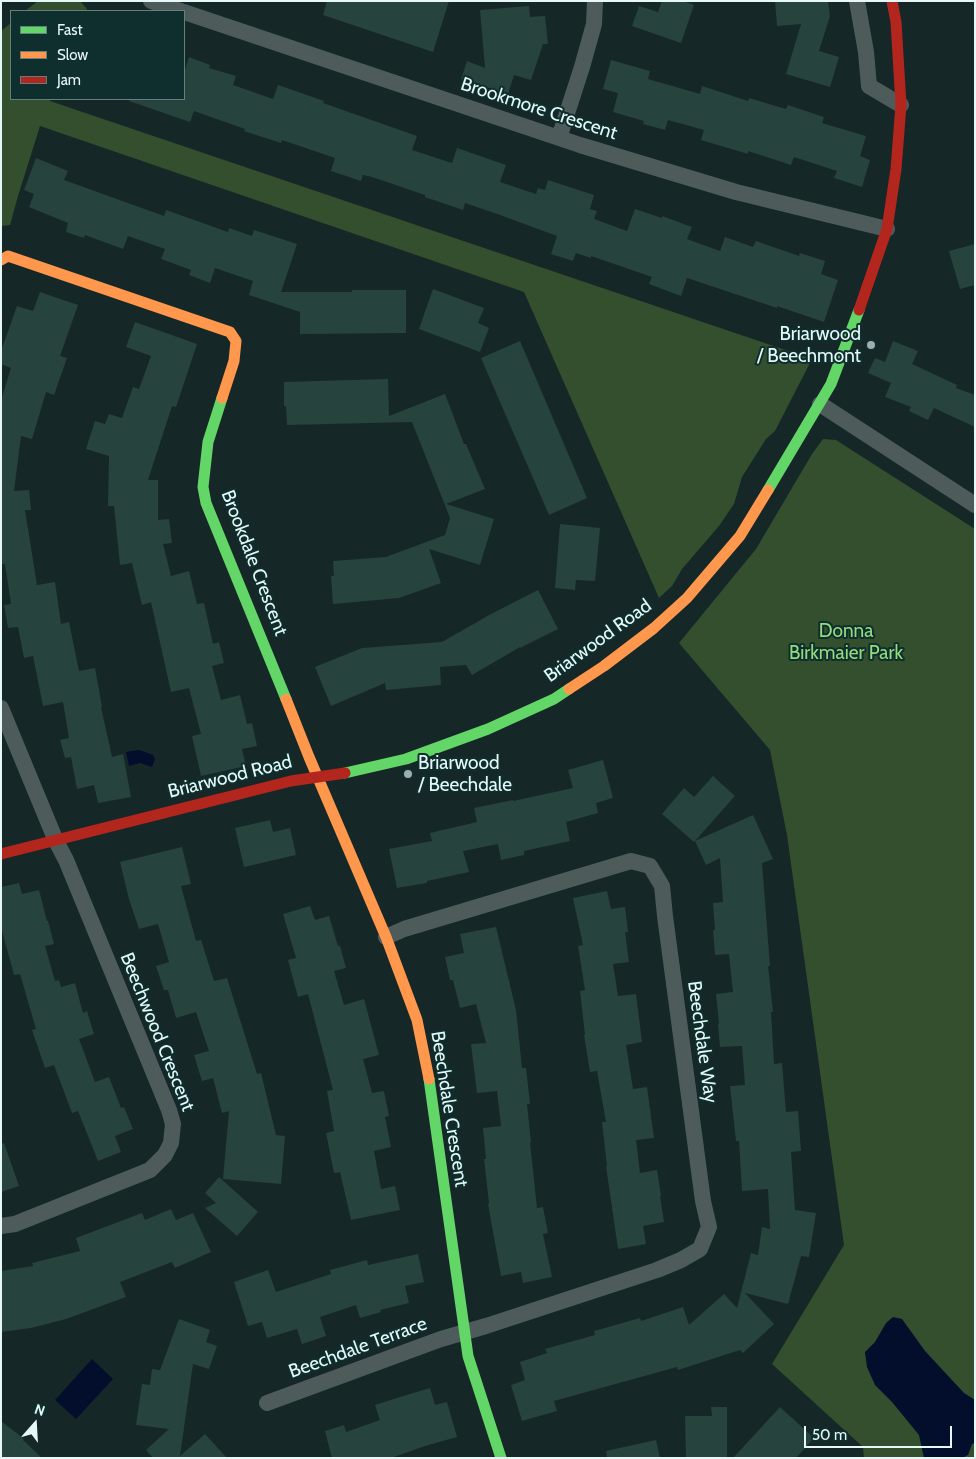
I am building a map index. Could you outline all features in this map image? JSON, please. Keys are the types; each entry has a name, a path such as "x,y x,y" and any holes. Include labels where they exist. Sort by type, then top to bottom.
{"street":[{"name":"Brookmore Crescent","path":"151,1 176,10"},
{"path":"559,138 594,24 595,1"},
{"path":"858,1 869,86 901,106"},
{"name":"Briarwood Road","path":"1,854 291,781 343,774 406,760 488,730 554,699 604,666 654,628 686,598 740,536 820,404 831,384 845,349 875,266 887,229 896,169 901,106 896,22 892,1"},
{"name":"Brookmore Crescent","path":"185,13 559,138 736,192 887,229"},
{"name":"Brookdale Crescent","path":"1,260 8,256 230,332 233,336 236,341 234,361 208,442 203,487 206,503 318,778"},
{"path":"820,404 975,505"},
{"path":"1,708 56,841"},
{"name":"Beechdale Crescent","path":"318,778 386,937 417,1020 427,1065 468,1356 500,1458"},
{"name":"Beechwood Crescent","path":"1,1226 15,1224 150,1170 165,1155 171,1143 173,1124 170,1110 66,860 56,841"},
{"name":"Beechdale Way","path":"386,937 404,929 632,861 650,866 662,886 703,1201 709,1227 700,1249 656,1270 464,1333"},
{"name":"Beechdale Terrace","path":"267,1403 441,1339 464,1333"}],"green space":[{"path":"38,1 80,1 87,9 86,10 26,10"},
{"path":"10,24 10,100 50,100 812,359 775,431 766,439 742,477 734,504 719,526 682,569 672,586 659,598 524,292 40,126 10,225 1,226 1,31"},
{"name":"Donna Birkmaier Park","path":"823,439 836,440 975,529 975,1458 864,1458 863,1447 772,1364 844,1245 787,835 770,750 679,643 756,549 812,454"}],"water":[{"path":"139,750 153,755 155,759 152,767 140,763 129,766 126,752"},
{"path":"893,1317 902,1319 925,1351 964,1393 975,1400 975,1443 972,1444 968,1455 962,1458 924,1458 919,1435 892,1402 875,1385 867,1367 865,1352 875,1342 886,1323"},
{"path":"92,1359 113,1379 76,1419 55,1400"}],"building":[{"path":"327,1 449,1 433,52 323,15"},
{"path":"662,1 683,1 694,5 681,43 632,26 639,6 658,12"},
{"path":"775,1 828,1 830,16 819,51 839,57 830,87 786,74 801,24 777,26"},
{"path":"529,6 530,17 545,16 548,44 543,44 531,80 514,75 508,94 461,79 467,61 485,68 480,10"},
{"path":"189,57 210,65 209,68 236,76 233,85 273,99 278,85 324,101 323,103 417,136 412,150 452,163 457,148 506,165 500,182 536,194 538,188 545,190 548,180 594,195 590,209 597,211 594,219 627,231 635,209 692,227 687,239 720,251 725,237 753,247 756,241 799,256 800,253 825,261 821,274 838,280 824,322 687,278 681,296 649,284 652,277 591,256 591,258 576,253 573,261 551,254 557,236 500,215 465,203 463,210 372,177 363,175 361,181 331,171 335,158 282,140 281,143 244,131 245,129 194,111 190,122 129,101 185,100 185,70"},
{"path":"611,60 650,71 648,79 700,94 702,86 748,101 749,98 786,109 788,105 824,117 822,123 866,136 860,156 870,160 862,187 834,178 837,171 794,157 791,165 748,151 748,154 701,140 704,130 668,120 665,130 643,124 644,121 613,112 618,93 603,89"},
{"path":"36,158 68,171 64,180 164,216 166,210 228,232 229,228 252,236 254,230 297,244 281,292 406,290 406,333 300,334 300,312 249,295 253,281 215,268 210,283 189,275 191,270 161,259 165,249 128,236 123,249 85,235 84,238 66,232 68,223 29,207 34,194 24,190"},
{"path":"975,244 975,285 960,289 949,251"},
{"path":"433,289 484,308 478,323 489,328 480,352 419,329"},
{"path":"40,292 78,305 60,356 67,358 54,395 46,392 32,439 21,436 14,491 29,490 31,510 25,510 37,585 55,582 61,624 69,622 79,671 95,668 112,757 123,754 131,797 98,803 94,785 77,789 71,757 65,758 60,740 69,738 63,702 43,706 33,656 24,658 18,627 8,628 4,605 11,604 5,564 1,564 1,400 11,368 1,364 1,351 17,306 33,311"},
{"path":"135,322 197,344 176,407 172,406 148,480 158,480 158,520 169,519 172,543 163,544 171,576 189,571 197,604 204,603 213,644 219,642 224,663 212,666 221,700 240,695 247,724 252,723 257,746 242,749 246,766 201,776 192,736 201,734 189,688 171,692 151,602 142,605 132,563 120,565 114,506 108,506 109,456 86,449 95,421 105,424 109,414 122,418 133,387 139,389 151,356 126,347"},
{"path":"520,341 587,498 549,515 481,358"},
{"path":"893,341 918,351 912,364 957,385 956,388 975,395 975,427 934,408 928,420 909,411 911,407 885,397 891,383 868,373 875,358 885,362"},
{"path":"388,379 389,416 445,394 464,444 466,444 485,489 446,504 494,519 480,565 429,549 441,583 399,598 333,604 331,576 334,576 333,561 386,557 445,535 450,518 412,422 287,425 286,406 284,406 284,382"},
{"path":"560,524 600,528 595,581 576,580 575,590 555,588"},
{"path":"538,590 558,629 520,647 472,675 466,665 440,667 441,685 386,690 385,683 331,706 315,667 362,648 442,642"},
{"path":"603,760 613,798 596,803 598,813 566,822 570,841 524,851 524,855 501,860 498,844 463,851 469,872 427,881 427,883 397,888 389,849 432,841 430,833 477,822 474,808 573,788 568,770"},
{"path":"713,776 735,796 694,842 662,814 684,788 694,797"},
{"path":"753,815 773,859 762,863 770,966 768,966 773,1012 771,1012 774,1064 782,1063 786,1112 798,1111 801,1151 791,1152 795,1210 816,1213 809,1257 801,1256 788,1304 745,1293 774,1324 743,1353 740,1350 678,1370 677,1367 554,1401 557,1411 522,1421 511,1385 525,1380 520,1362 547,1353 545,1349 595,1335 594,1331 640,1318 641,1321 683,1307 689,1325 724,1294 737,1308 751,1253 758,1255 762,1227 770,1229 768,1189 742,1191 739,1141 736,1141 730,1086 745,1085 742,1046 720,1047 716,994 733,992 729,954 715,955 713,903 723,902 720,858 706,865 695,841"},
{"path":"270,820 273,832 290,828 296,855 244,867 235,828"},
{"path":"182,847 191,884 181,886 196,941 201,940 214,981 227,978 257,1074 261,1073 276,1135 285,1136 281,1184 223,1179 229,1111 222,1113 213,1078 202,1081 194,1055 209,1051 196,1012 176,1018 168,990 164,990 156,966 169,962 158,924 139,929 129,899 120,862"},
{"path":"19,883 22,894 39,890 54,944 45,946 55,981 59,980 61,987 75,983 83,1013 87,1011 94,1034 79,1039 95,1082 109,1077 121,1108 124,1107 133,1129 115,1136 121,1152 98,1161 78,1111 72,1113 54,1065 45,1068 32,1030 36,1029 20,974 14,975 1,927 1,887"},
{"path":"607,891 611,909 625,907 628,932 625,932 629,962 613,964 618,996 636,994 642,1042 626,1045 633,1089 647,1087 654,1138 636,1140 640,1173 657,1170 664,1222 643,1226 646,1244 618,1249 606,1166 602,1122 606,1122 597,1071 590,1072 584,1035 580,991 585,990 578,946 583,945 573,898"},
{"path":"310,906 315,920 329,916 338,946 340,946 346,968 334,971 344,1005 364,999 379,1055 363,1059 372,1093 384,1091 389,1116 385,1117 391,1147 374,1151 381,1189 395,1186 400,1210 351,1220 340,1172 334,1173 326,1133 334,1131 327,1091 333,1090 308,994 298,997 288,960 296,958 283,914"},
{"path":"496,927 516,1010 522,1068 526,1068 530,1104 527,1104 530,1143 537,1208 543,1207 548,1233 543,1234 552,1277 523,1283 521,1272 501,1276 488,1204 483,1128 501,1126 497,1091 477,1093 471,1044 486,1043 476,1004 460,1008 453,980 450,980 445,957 464,953 460,934"},
{"path":"4,1143 19,1186 1,1192 1,1144"},
{"path":"219,1177 258,1212 237,1236 205,1208 216,1203 205,1193"},
{"path":"171,1209 176,1220 193,1213 211,1252 175,1268 172,1262 120,1282 126,1297 66,1319 31,1328 1,1332 1,1271 33,1266 32,1263 80,1251 76,1238 142,1213 145,1220"},
{"path":"418,1254 424,1282 405,1286 409,1303 380,1310 381,1312 360,1318 356,1305 320,1317 326,1336 302,1344 297,1329 267,1338 262,1322 248,1326 234,1282 268,1270 276,1292 331,1274 330,1270 367,1260 368,1265"},
{"path":"179,1319 210,1330 206,1342 217,1346 209,1369 193,1364 180,1456 205,1434 227,1458 153,1458 146,1450 169,1429 136,1425 142,1384 150,1385 152,1369 160,1370"},
{"path":"430,1388 435,1405 447,1402 457,1437 391,1458 332,1458 325,1431 344,1425 346,1432 380,1420 375,1405"},
{"path":"711,1407 727,1407 727,1458 686,1458 685,1416 712,1416"},
{"path":"780,1407 814,1438 796,1458 733,1458"},
{"path":"1,1421 24,1439 42,1458 1,1458"},
{"path":"656,1440 660,1458 607,1458 606,1451"}],"traffic: fast":[{"path":"768,490 831,384 859,310"},
{"path":"222,398 208,442 203,487 206,503 286,699"},
{"path":"345,773 406,759 488,729 554,699 569,689"},
{"path":"429,1079 468,1356 501,1458"}],"traffic: slow":[{"path":"1,260 8,256 230,332 236,341 234,361 222,398"},
{"path":"569,689 604,666 654,628 687,598 740,536 768,490"},
{"path":"286,699 386,937 417,1020 429,1079"}],"traffic: jam":[{"path":"859,310 887,229 896,169 901,105 896,22 892,1"},
{"path":"1,854 291,781 345,773"}],"place":[{"name":"Briarwood / Beechmont","path":"871,345"},
{"name":"Briarwood / Beechdale","path":"408,774"}]}
